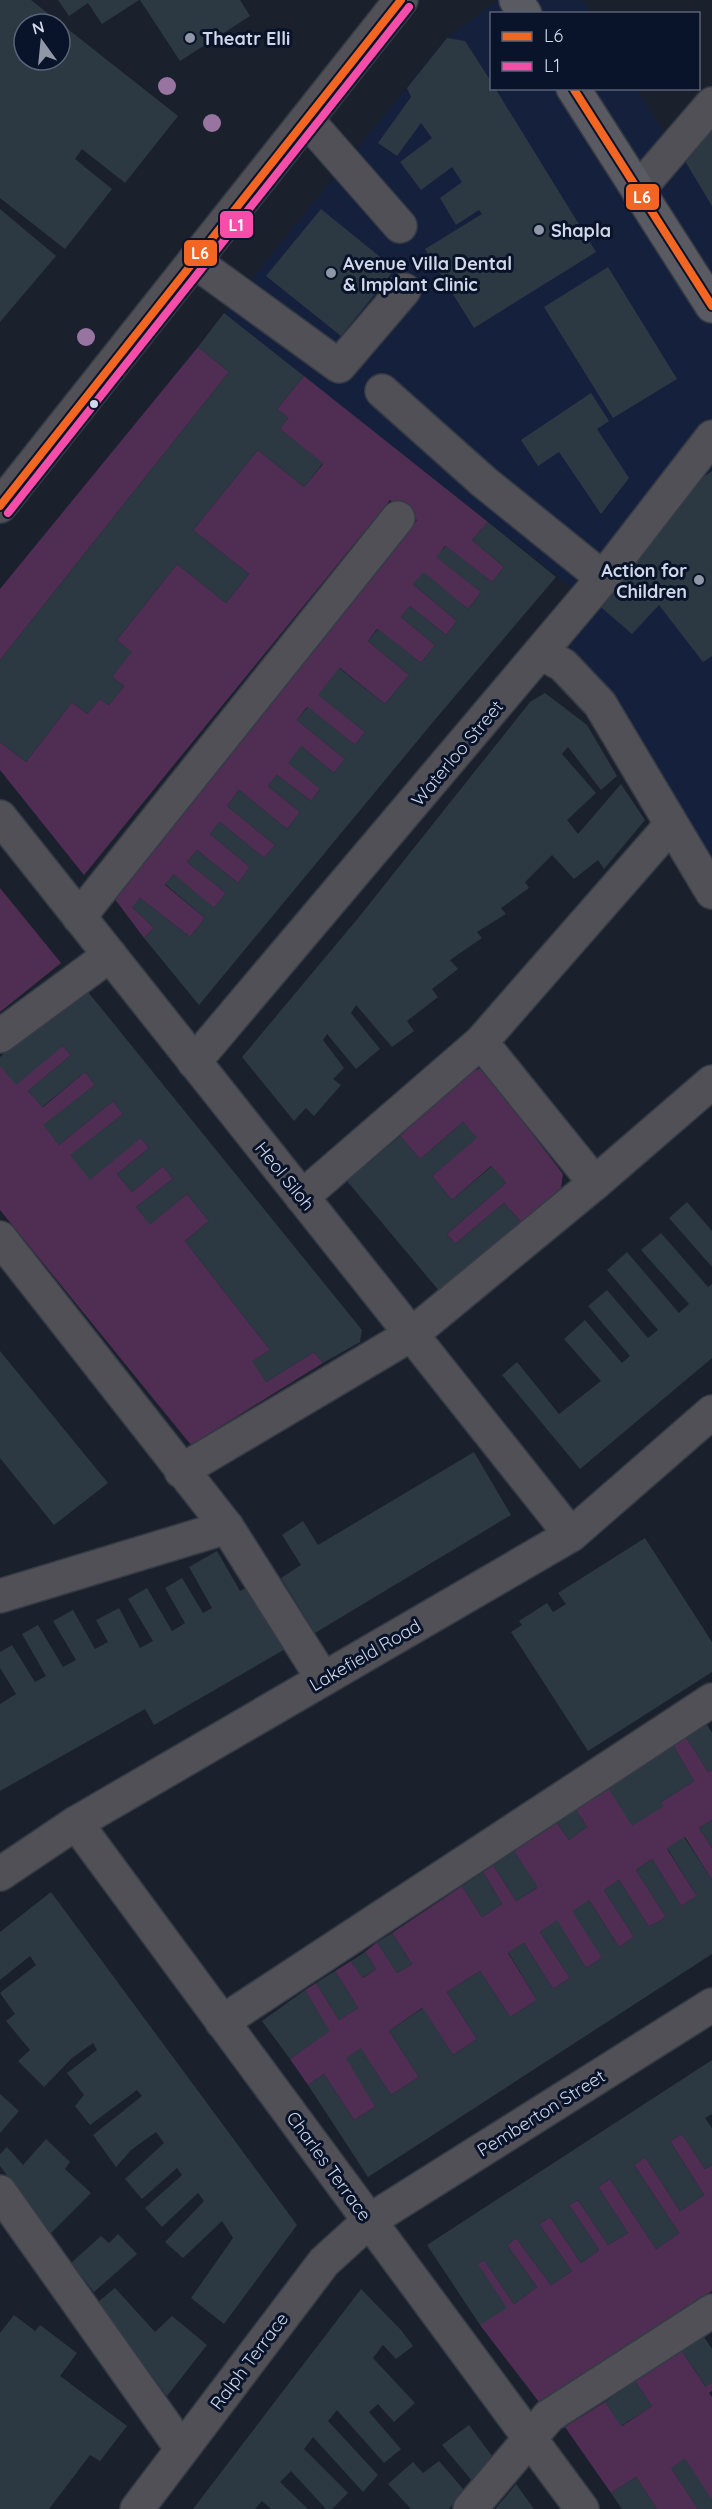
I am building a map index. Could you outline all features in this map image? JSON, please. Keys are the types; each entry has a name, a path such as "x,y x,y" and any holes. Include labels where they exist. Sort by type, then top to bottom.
{"main road":[{"path":"574,90 712,306"}],"street":[{"path":"0,506 401,0"},
{"path":"638,190 712,104"},
{"path":"307,120 400,226"},
{"path":"194,261 339,366 404,290"},
{"path":"382,391 484,482 603,578"},
{"name":"Waterloo Street","path":"194,1062 541,653 603,578 712,437"},
{"path":"80,916 398,518"},
{"path":"541,653 562,665 600,704 712,892"},
{"name":"Heol Siloh","path":"0,817 571,1535"},
{"path":"302,1197 481,1042 671,825"},
{"path":"0,1036 110,955"},
{"path":"481,1042 595,1183"},
{"path":"182,1471 411,1335 595,1183 712,1082"},
{"path":"0,1238 227,1527 323,1679"},
{"name":"Lakefield Road","path":"1,1869 571,1535 712,1412"},
{"path":"0,1596 227,1527"},
{"path":"222,2022 712,1700"},
{"name":"Charles Terrace","path":"76,1823 582,2509"},
{"name":"Pemberton Street","path":"369,2221 712,2005"},
{"path":"0,2192 182,2449"},
{"name":"Ralph Terrace","path":"137,2509 324,2262 369,2221"},
{"path":"470,2509 549,2416 712,2311"}],"shaded area":[{"path":"498,0 583,0 590,12 490,12 490,90 638,90 671,145 712,95 712,877 561,638 589,601 224,313 447,38"},
{"path":"198,347 229,372 0,660 0,589"},
{"path":"304,376 488,522 472,540 504,567 492,582 445,546 437,557 481,592 468,609 423,573 414,585 457,621 446,635 410,606 401,617 435,645 421,663 377,629 368,641 409,675 385,704 340,668 319,695 365,732 355,745 307,707 297,720 345,759 334,773 301,746 320,789 311,801 277,775 268,786 300,812 287,829 239,790 227,806 275,845 264,858 220,822 210,834 250,867 238,883 197,850 187,862 226,893 214,908 173,875 165,885 205,918 190,937 140,898 133,908 154,928 144,938 111,894 417,520 390,500 84,875 0,770 0,742 26,762 72,702 87,714 100,699 109,705 124,686 112,677 131,652 117,640 177,564 226,603 249,574 193,530 258,450 304,487 323,464 280,429 288,418 277,409"},
{"path":"0,888 61,963 0,1012"},
{"path":"63,1046 71,1055 28,1091 43,1107 85,1072 95,1085 44,1125 59,1145 113,1101 123,1114 71,1155 141,1138 149,1148 117,1174 132,1192 163,1166 173,1179 136,1207 150,1224 187,1194 209,1221 185,1241 270,1350 253,1361 266,1382 314,1352 323,1363 191,1445 0,1210 0,1066"},
{"path":"482,1068 563,1174 561,1188 522,1223 504,1203 455,1244 447,1234 506,1183 491,1166 452,1200 432,1176 476,1138 463,1122 420,1159 400,1136 466,1073"},
{"path":"686,1737 708,1772 712,1770 712,1820 699,1828 712,1848 712,1880 685,1837 667,1849 697,1896 681,1906 652,1859 636,1870 666,1917 649,1927 619,1880 604,1890 634,1937 619,1947 589,1900 602,1958 586,1968 557,1921 540,1932 570,1978 553,1989 524,1943 508,1953 537,2000 510,2017 480,1971 447,1992 477,2039 453,2055 422,2008 389,2031 419,2077 391,2095 361,2049 375,2107 354,2120 324,2074 308,2085 290,2059 329,2031 305,1990 316,1983 339,2020 358,2008 335,1971 351,1961 363,1978 376,1969 365,1952 377,1942 397,1973 412,1964 392,1933 462,1886 482,1917 502,1904 483,1872 493,1865 516,1901 537,1888 514,1851 557,1823 569,1840 587,1827 576,1810 608,1788 661,1802 694,1781 673,1745"},
{"path":"682,2134 705,2169 712,2165 712,2291 539,2402 480,2325 478,2264 484,2260 514,2304 537,2287 507,2245 516,2238 551,2285 572,2271 539,2224 550,2217 581,2263 599,2250 569,2205 578,2200 608,2245 628,2233 598,2187 610,2179 656,2249 679,2233 634,2165 645,2157 680,2211 704,2195 670,2141"},
{"path":"682,2351 705,2386 712,2382 712,2391 709,2393 712,2397 712,2500 671,2468 698,2509 657,2509 636,2477 611,2493 565,2427 605,2402 622,2426 652,2406 635,2381"}],"building":[{"path":"0,0 31,0 46,12 12,12 12,72 72,72 72,32 178,116 125,183 82,149 75,159 112,189 65,249 0,198"},
{"path":"58,0 139,0 102,24 88,3 72,14 72,12 66,12"},
{"name":"Theatr Elli","path":"140,0 240,0 250,16 180,61"},
{"path":"447,38 465,41 490,80 490,90 496,90 596,252 474,328 425,249 482,214 479,210 456,225 440,198 462,182 452,167 421,190 400,162 432,138 421,123 397,156 378,143 411,97 407,88"},
{"path":"712,116 712,206 679,151"},
{"path":"0,209 56,256 0,322"},
{"name":"Avenue Villa Dental & Implant Clinic","path":"321,209 395,269 341,336 266,276"},
{"path":"608,267 677,379 613,418 544,307"},
{"path":"224,313 304,376 277,409 288,418 280,429 323,463 304,487 258,450 193,530 249,574 226,603 177,564 117,640 132,652 112,677 124,686 109,705 100,699 87,714 72,702 26,762 0,742 0,660 229,372 198,347"},
{"path":"591,393 609,421 597,429 629,478 601,514 559,452 538,466 521,440"},
{"path":"712,471 712,656 703,662 659,605 632,634 595,602 696,482"},
{"path":"488,522 556,577 199,1005 144,938 154,928 132,907 140,898 190,937 205,918 165,884 174,874 214,908 226,893 187,862 197,850 238,883 250,867 210,834 220,822 264,858 275,845 227,806 239,790 287,829 300,812 268,786 277,775 311,801 320,789 288,763 301,746 334,773 345,759 297,720 308,707 355,745 365,732 318,695 339,668 385,704 409,675 368,641 378,629 421,663 435,645 401,617 410,606 446,635 457,621 413,584 424,572 468,609 481,592 436,557 446,546 492,582 504,567 472,540"},
{"path":"545,693 587,725 617,776 601,790 568,747 562,754 596,793 567,820 578,834 621,784 645,820 604,869 598,860 574,879 552,855 525,882 529,888 501,908 506,914 477,932 482,938 450,960 458,969 432,989 438,997 407,1021 414,1031 392,1047 356,1005 351,1013 380,1049 356,1069 327,1034 323,1040 344,1068 333,1079 341,1085 314,1116 306,1108 294,1121 242,1057 359,917 530,702"},
{"path":"84,987 362,1330 360,1342 323,1363 314,1352 266,1382 252,1361 270,1350 185,1241 209,1221 187,1194 150,1225 136,1207 173,1179 163,1166 132,1192 117,1174 149,1148 141,1138 90,1180 70,1155 123,1114 113,1101 59,1145 43,1125 95,1085 85,1072 42,1107 28,1091 71,1055 63,1046 16,1085 0,1066 0,1057"},
{"path":"463,1122 477,1138 432,1176 452,1200 492,1166 506,1183 447,1234 455,1244 504,1203 522,1223 440,1292 347,1181 400,1136 420,1159"},
{"path":"687,1202 712,1231 712,1267 669,1218"},
{"path":"661,1233 708,1287 712,1284 712,1358 580,1469 502,1375 517,1362 559,1414 601,1381 564,1339 585,1320 622,1363 630,1356 588,1306 607,1290 648,1338 658,1330 607,1270 627,1252 679,1313 689,1304 641,1250"},
{"path":"0,1351 108,1483 54,1525 0,1458"},
{"path":"474,1452 511,1515 315,1633 281,1578 301,1565 282,1535 303,1521 318,1545"},
{"path":"645,1538 712,1642 712,1672 588,1751 511,1632 522,1625 519,1621 547,1603 553,1612 566,1604 558,1593"},
{"path":"217,1551 240,1591 251,1585 287,1648 154,1725 145,1709 0,1791 0,1704 16,1694 0,1668 0,1652 12,1645 35,1682 46,1676 22,1634 38,1625 63,1667 76,1660 53,1621 73,1610 95,1649 108,1642 96,1620 119,1608 140,1648 153,1641 128,1599 147,1588 172,1631 185,1623 165,1588 182,1578 203,1613 212,1608 189,1567"},
{"path":"706,1723 712,1733 712,1770 708,1772 686,1737"},
{"path":"673,1745 694,1781 661,1802 664,1806 632,1826 608,1788"},
{"path":"576,1810 587,1827 569,1840 557,1823"},
{"path":"712,1820 712,1848 699,1828"},
{"path":"684,1837 712,1880 712,1954 368,2177 308,2085 324,2074 354,2120 375,2107 346,2058 361,2048 391,2095 419,2077 389,2031 423,2008 453,2055 477,2039 447,1992 480,1971 510,2017 537,2000 508,1952 524,1943 553,1989 570,1978 540,1932 557,1920 586,1968 602,1958 572,1911 589,1900 619,1947 634,1937 604,1890 619,1880 649,1927 666,1917 636,1870 652,1859 681,1906 697,1896 667,1848"},
{"path":"514,1851 538,1887 516,1901 493,1865"},
{"path":"483,1872 502,1904 482,1917 462,1886"},
{"path":"51,1892 297,2225 224,2324 191,2298 233,2238 222,2221 183,2258 165,2242 204,2201 198,2193 162,2227 145,2208 182,2175 177,2168 142,2199 125,2179 164,2143 156,2132 131,2150 116,2167 93,2135 142,2096 137,2090 90,2125 75,2106 84,2095 67,2073 97,2050 93,2043 72,2058 44,2087 18,2061 30,2050 6,2021 15,2014 0,1993 36,1965 30,1956 0,1980 0,1932"},
{"path":"392,1933 412,1964 397,1973 377,1942"},
{"path":"365,1952 376,1969 362,1978 351,1961"},
{"path":"335,1971 358,2008 339,2020 316,1983"},
{"path":"305,1990 330,2031 290,2059 262,2021"},
{"path":"712,2060 712,2114 705,2118 712,2128 712,2165 705,2169 682,2134 670,2141 704,2195 680,2211 645,2157 634,2165 679,2233 656,2249 610,2179 598,2187 628,2233 608,2245 578,2200 569,2205 599,2250 581,2263 550,2217 539,2224 572,2271 551,2285 516,2238 507,2245 537,2287 514,2304 484,2260 478,2264 507,2308 480,2325 427,2245"},
{"path":"0,2094 19,2111 0,2133"},
{"path":"46,2139 70,2162 65,2169 91,2193 50,2234 0,2166 0,2154 7,2147 23,2165"},
{"path":"118,2234 137,2254 94,2292 71,2263 101,2236 109,2243"},
{"path":"115,2288 155,2332 172,2316 207,2345 167,2396 98,2302"},
{"path":"361,2289 401,2330 413,2346 396,2359 383,2345 373,2358 415,2403 394,2422 378,2404 369,2412 401,2449 384,2463 337,2410 328,2421 378,2475 363,2492 313,2437 304,2449 348,2493 332,2509 326,2509 291,2471 280,2482 308,2509 271,2509 262,2501 255,2509 193,2509"},
{"path":"14,2315 35,2331 40,2325 77,2353 60,2376 127,2426 100,2461 90,2455 49,2509 0,2509 0,2333"},
{"path":"704,2337 712,2349 712,2382 706,2387 682,2351"},
{"path":"635,2381 652,2406 621,2426 605,2402"},
{"path":"469,2425 492,2456 473,2482 442,2445"},
{"path":"685,2458 712,2500 712,2509 698,2509 671,2468"},
{"path":"439,2461 464,2490 449,2509 411,2509 388,2484 413,2462 423,2473"},
{"path":"636,2477 657,2509 622,2509 611,2493"},
{"path":"516,2484 534,2509 495,2509"}],"transit line":[{"name":"L6","path":"0,506 401,0"},
{"name":"L1","path":"8,513 409,7"},
{"name":"L6","path":"574,90 712,306"}],"place":[{"name":"Theatr Elli","path":"190,38"},
{"name":"Shapla","path":"539,230"},
{"name":"Avenue Villa Dental & Implant Clinic","path":"331,273"},
{"name":"Action for Children","path":"699,580"}]}
